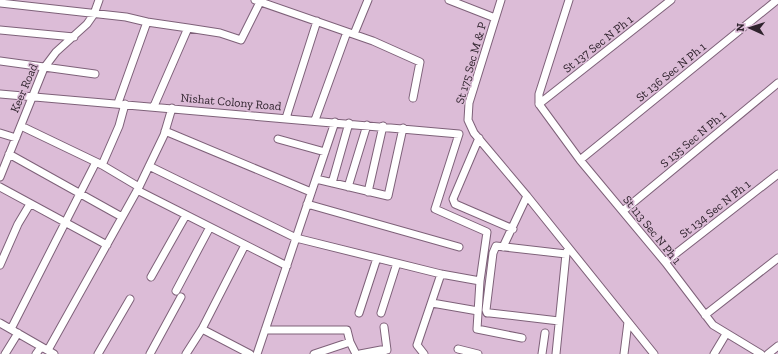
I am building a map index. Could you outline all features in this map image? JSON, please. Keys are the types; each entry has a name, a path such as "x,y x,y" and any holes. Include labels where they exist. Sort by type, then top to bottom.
{"street":[{"name":"Keer Road","path":"1,173 44,68 56,52 74,37 94,14 98,0"},
{"path":"0,3 126,18 220,33 241,40 259,0 275,3 420,62 413,98"},
{"path":"354,34 368,0"},
{"path":"450,0 495,18"},
{"name":"St 175 Sec M & P","path":"476,135 468,120 470,103 501,0"},
{"path":"539,104 538,94 569,0"},
{"name":"St 137 Sec N Ph 1","path":"539,104 671,0"},
{"name":"St 136 Sec N Ph 1","path":"580,160 777,0"},
{"path":"286,118 317,21"},
{"path":"11,329 79,194 99,164 119,126 121,104 147,22"},
{"path":"154,106 188,28"},
{"path":"0,30 74,37"},
{"path":"316,120 346,32"},
{"path":"0,61 95,74"},
{"name":"S 135 Sec N Ph 1","path":"623,211 778,83"},
{"name":"Nishat Colony Road","path":"0,94 316,120 459,134 435,209 486,232 480,281"},
{"name":"St 113 Sec N Ph 1","path":"539,104 580,160 665,262 713,325 761,354"},
{"path":"0,323 51,352 138,189 165,131 172,108"},
{"path":"257,354 335,122"},
{"path":"332,183 349,123"},
{"path":"348,187 367,125"},
{"path":"21,126 99,164 138,189 286,266"},
{"path":"368,192 383,126"},
{"path":"316,179 388,196 403,128"},
{"path":"165,131 311,192"},
{"path":"0,133 16,138"},
{"path":"476,135 527,196 568,251 654,354"},
{"path":"476,135 453,199 456,204 513,229"},
{"path":"278,139 325,152"},
{"path":"9,154 122,217"},
{"path":"149,166 296,238 441,274 480,281 477,329 522,338"},
{"name":"St 134 Sec N Ph 1","path":"665,262 778,174"},
{"path":"0,187 107,245"},
{"path":"503,246 513,229 527,196"},
{"path":"0,265 18,224 30,204"},
{"path":"307,204 459,247"},
{"path":"151,277 186,215"},
{"path":"176,291 210,227"},
{"path":"186,354 202,329 245,245"},
{"path":"559,321 487,313 493,253 496,246 568,251"},
{"path":"556,354 568,251"},
{"path":"359,313 377,258"},
{"path":"705,315 778,258"},
{"path":"381,312 397,263"},
{"path":"424,354 417,345 441,274"},
{"path":"150,354 181,297"},
{"path":"98,354 130,299"},
{"path":"432,303 478,311"},
{"path":"624,354 628,322"},
{"path":"360,354 382,352 387,350 384,327"},
{"path":"202,329 250,354"},
{"path":"265,330 347,330 350,342 356,354"},
{"path":"5,354 18,333"},
{"path":"542,354 545,333"},
{"path":"714,354 726,334"},
{"path":"314,354 350,342"},
{"path":"36,354 41,346"},
{"path":"768,354 778,346"},
{"path":"458,349 478,354"}]}
